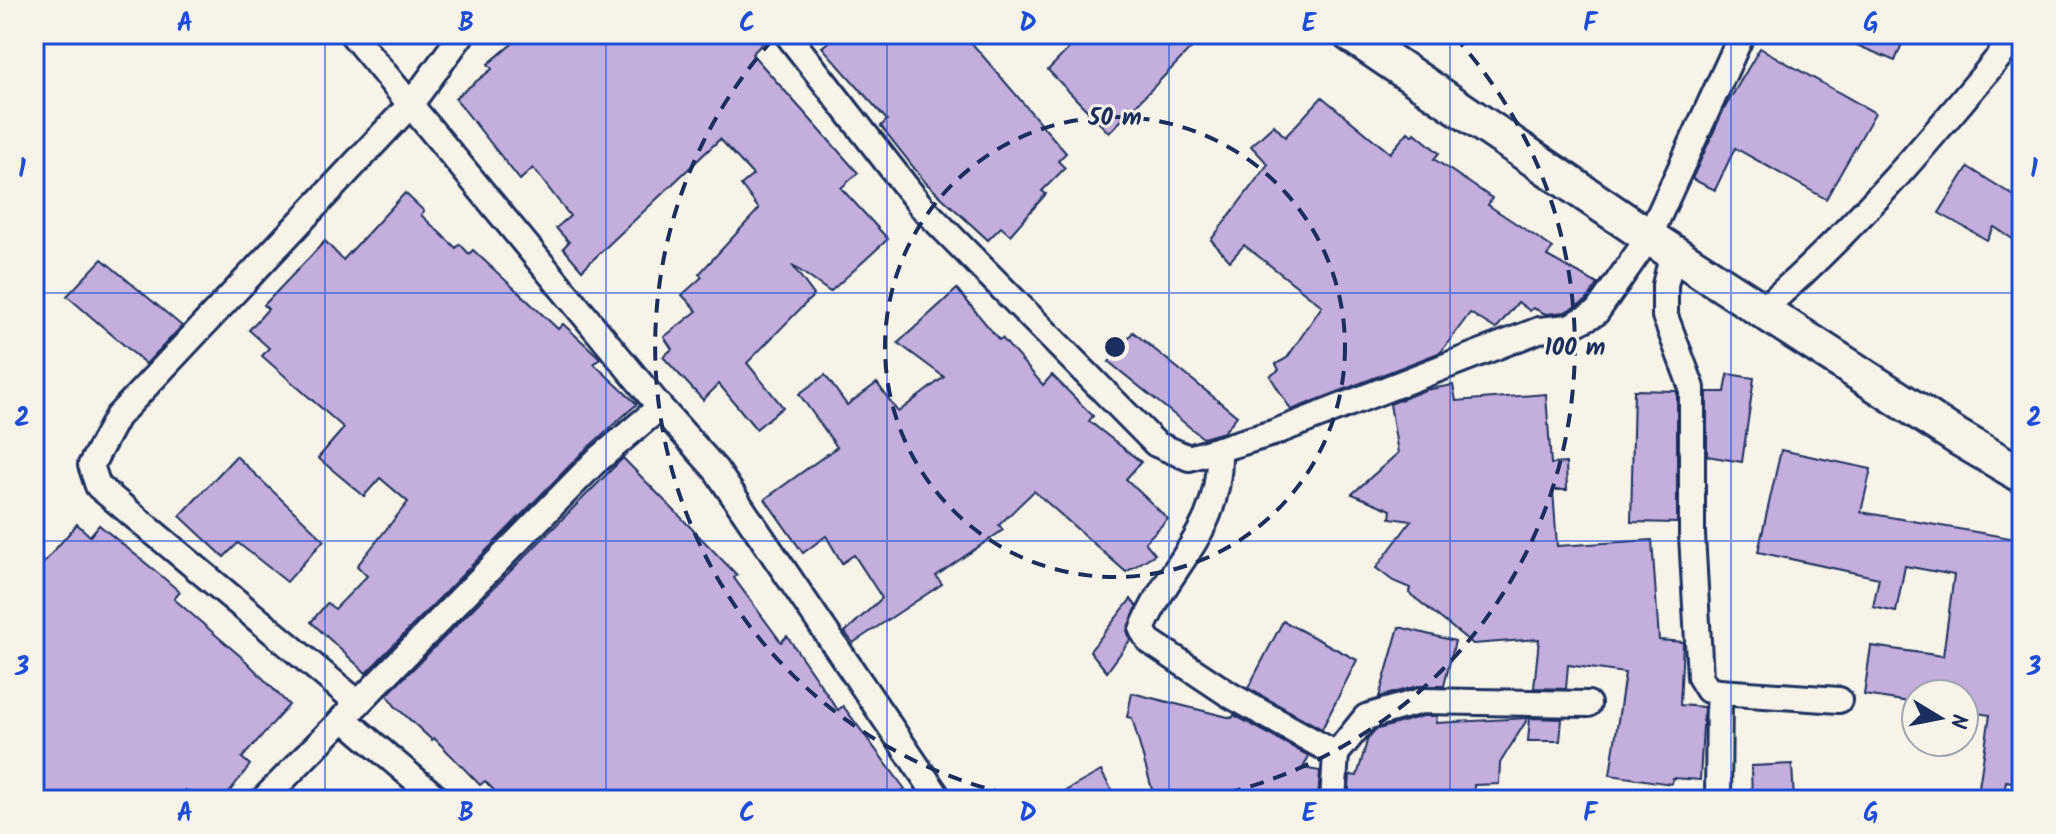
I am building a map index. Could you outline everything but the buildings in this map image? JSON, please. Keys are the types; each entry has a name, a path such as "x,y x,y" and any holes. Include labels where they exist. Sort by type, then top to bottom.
{"street":[{"path":"352,34 660,407 716,470 940,800"},
{"path":"439,800 350,711 98,486 91,465 117,417 411,104 462,34"},
{"path":"787,34 921,206 1156,444 1189,458 1273,433 1539,330 1569,327 1596,313 1661,245 1742,34"},
{"path":"1350,34 1661,245 1959,438 2022,475"},
{"path":"1762,310 1839,241 1918,156 2018,34"},
{"path":"1661,245 1665,316 1692,388 1692,535 1700,677 1708,690 1719,692 1839,700"},
{"path":"263,800 594,463 660,407"},
{"path":"1219,449 1220,479 1213,505 1194,545 1150,612 1142,630 1149,641 1230,695 1336,754"},
{"path":"1718,800 1719,692"},
{"path":"1333,800 1336,754 1366,717 1421,701 1588,704"}]}
